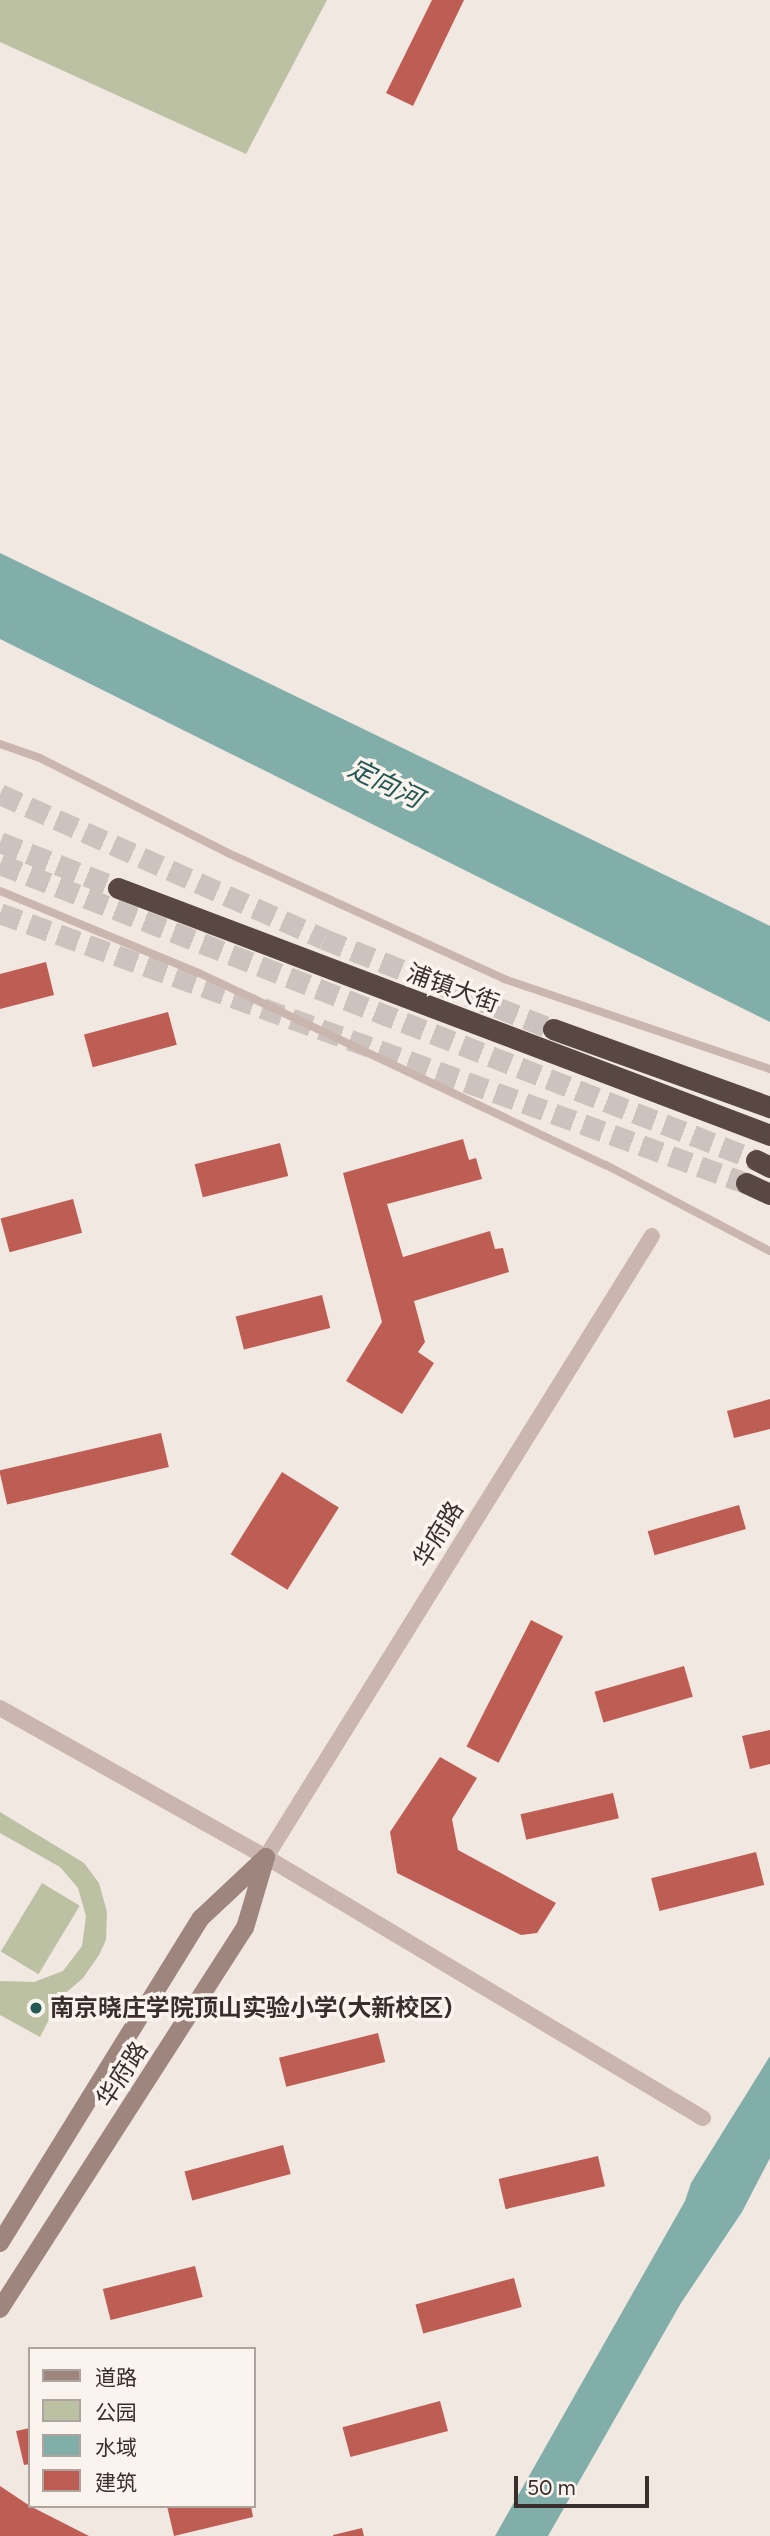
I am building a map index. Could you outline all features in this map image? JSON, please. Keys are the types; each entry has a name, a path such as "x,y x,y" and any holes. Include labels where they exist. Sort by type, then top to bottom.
{"highway":[{"name":"浦镇大街","path":"118,888 770,1135"},
{"path":"553,1029 770,1107"},
{"path":"746,1183 770,1194"}],"street":[{"name":"华府路","path":"0,2243 201,1918 266,1857 652,1236"},
{"path":"0,1708 266,1857 703,2118"},
{"name":"华府路","path":"0,2309 245,1928 266,1857"}],"lane":[{"path":"0,744 40,758 240,859 504,979 770,1069"},
{"path":"0,891 199,973 606,1166 770,1251"}],"green space":[{"path":"0,0 327,0 246,154 0,42"},
{"path":"0,1812 84,1863 99,1883 107,1912 106,1940 99,1955 83,1978 61,1997 40,2037 0,2015 0,1981 34,1982 63,1971 82,1946 86,1916 78,1888 60,1867 0,1833"},
{"path":"42,1883 80,1906 39,1974 1,1952"}],"water":[{"name":"定向河","path":"0,553 770,926 770,1022 0,639"},
{"path":"770,2056 770,2158 742,2212 681,2303 548,2536 495,2536 685,2201 691,2183"}],"building":[{"path":"432,0 464,0 413,106 386,93"},
{"path":"46,962 54,995 0,1009 0,974"},
{"path":"168,1012 177,1045 93,1067 84,1035"},
{"path":"463,1139 469,1160 476,1158 482,1179 387,1204 403,1257 490,1231 495,1249 503,1248 509,1272 414,1301 425,1342 418,1352 434,1363 402,1414 346,1381 382,1322 343,1173"},
{"path":"280,1143 288,1176 203,1197 195,1164"},
{"path":"73,1199 82,1233 10,1252 1,1218"},
{"path":"322,1295 330,1328 244,1350 236,1317"},
{"path":"770,1399 770,1429 734,1438 727,1411"},
{"path":"161,1433 169,1467 7,1504 0,1470"},
{"path":"282,1472 339,1508 287,1590 231,1554"},
{"path":"739,1505 746,1529 655,1555 648,1531"},
{"path":"531,1620 563,1636 499,1763 467,1747"},
{"path":"684,1666 693,1697 603,1722 595,1692"},
{"path":"770,1730 770,1764 750,1769 742,1736"},
{"path":"440,1757 477,1778 452,1819 458,1850 556,1903 537,1933 521,1935 397,1873 390,1832"},
{"path":"613,1793 619,1818 526,1840 520,1814"},
{"path":"756,1852 764,1885 659,1911 651,1878"},
{"path":"378,2033 385,2062 286,2087 279,2058"},
{"path":"283,2145 291,2174 192,2200 184,2171"},
{"path":"598,2156 605,2186 506,2209 499,2179"},
{"path":"195,2266 203,2297 111,2320 103,2289"},
{"path":"514,2278 522,2307 423,2333 415,2304"},
{"path":"440,2401 448,2431 350,2457 342,2427"},
{"path":"28,2428 28,2464 24,2465 16,2431"},
{"path":"0,2486 28,2505 28,2508 34,2508 89,2536 0,2536"},
{"path":"167,2508 251,2508 253,2517 174,2536"},
{"path":"362,2528 364,2536 333,2536 333,2535"}],"tunnel":[{"path":"0,794 324,939 553,1029"},
{"path":"0,842 118,888"},
{"path":"0,864 756,1160"},
{"path":"0,913 746,1183"}],"place":[{"name":"南京晓庄学院顶山实验小学(大新校区)","path":"36,2008"}]}
